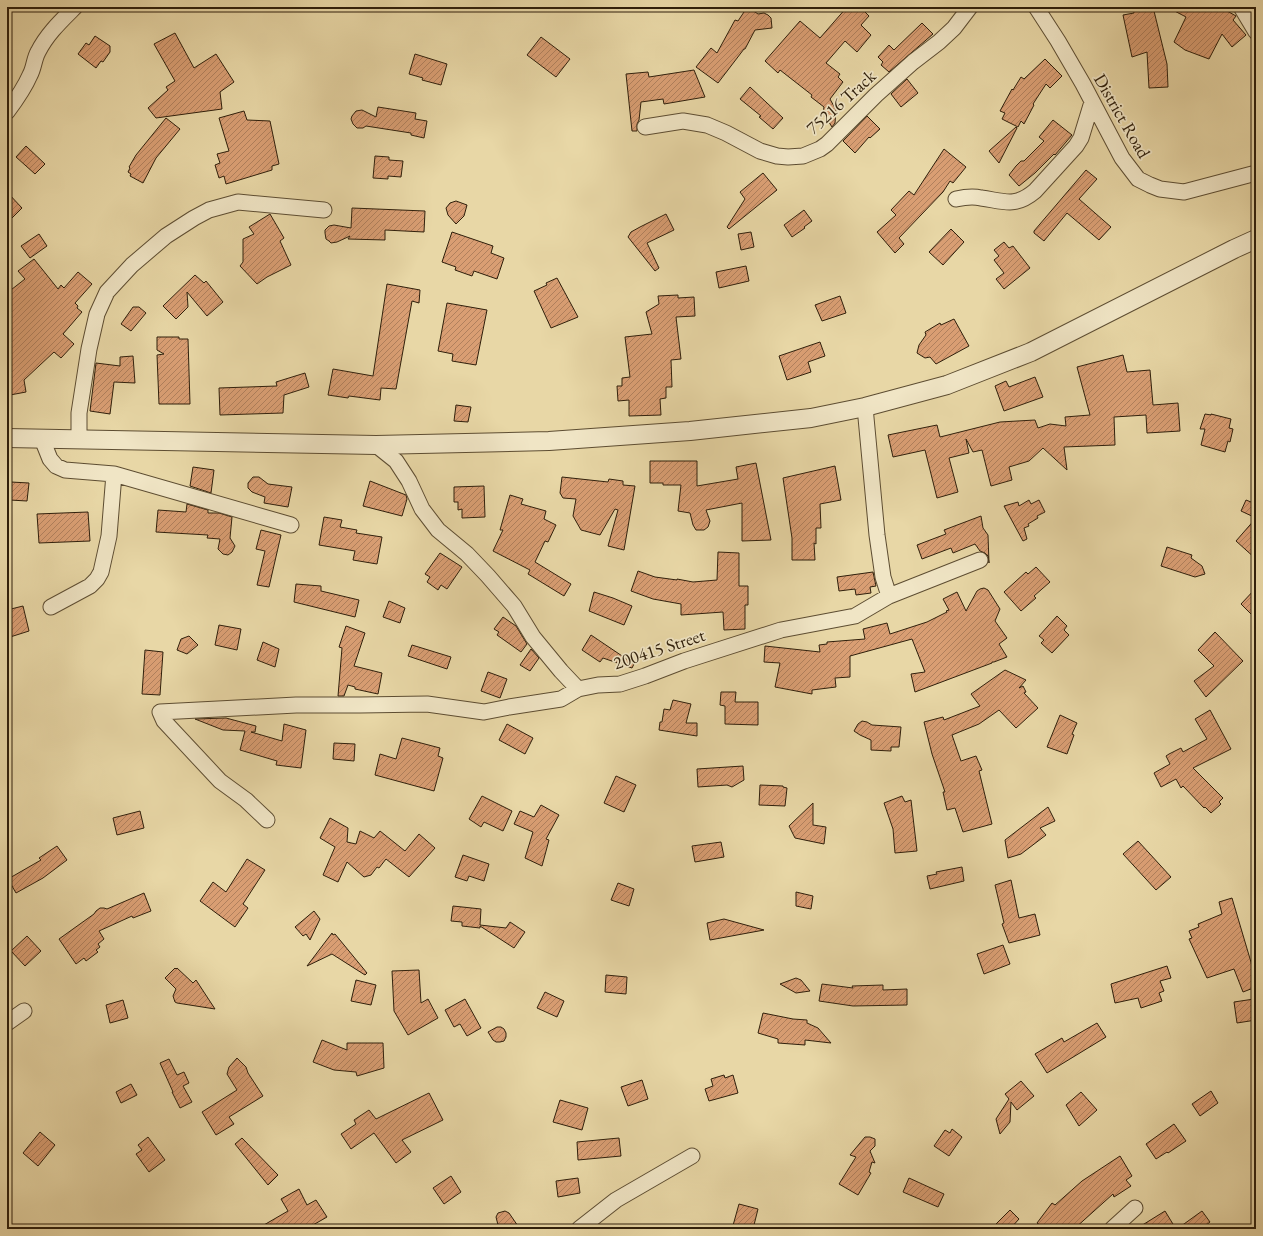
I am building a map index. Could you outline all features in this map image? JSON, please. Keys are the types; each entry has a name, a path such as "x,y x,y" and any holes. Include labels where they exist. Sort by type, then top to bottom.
{"street":[{"path":"7,112 31,74 37,53 43,43 52,29 74,7"},
{"name":"75216 Track","path":"645,127 683,121 707,125 766,153 788,157 803,156 820,149 827,144 876,94 954,28 970,7"},
{"name":"District Road","path":"1036,7 1058,41 1122,158 1138,179 1150,186 1170,191 1184,192 1256,173"},
{"path":"1241,7 1256,32"},
{"path":"956,198 974,197 1006,203 1021,201 1027,198 1076,146 1081,138 1092,102"},
{"path":"79,439 79,413 89,349 97,314 107,292 132,265 166,236 209,210 238,202 324,210"},
{"path":"1234,249 1256,229"},
{"path":"7,438 376,445 549,441 690,431 810,418 865,406 947,385 1031,352 1256,239"},
{"path":"865,406 877,535 884,577 889,596"},
{"path":"42,439 50,459 56,466 65,470 114,474 291,525"},
{"path":"376,445 396,461 409,481 422,509 438,530 467,554 488,576 514,606 533,637 556,666 578,689"},
{"path":"51,607 90,586 101,572 109,536 114,474"},
{"name":"200415 Street","path":"267,820 246,800 220,781 164,721 160,712 296,705 360,706 421,704 484,712 561,699 578,689 598,685 620,684 684,661 781,630 855,616 889,596 980,560"},
{"path":"7,1023 24,1011"},
{"path":"579,1229 616,1200 692,1156"},
{"path":"1112,1229 1135,1208"}],"building":[{"path":"847,7 860,7 869,16 861,25 871,35 857,52 845,41 826,63 840,74 838,77 843,82 830,99 836,110 835,123 832,127 823,113 824,107 811,97 812,95 780,70 778,73 765,61 800,21 820,38"},
{"path":"1133,7 1153,7 1167,64 1168,87 1149,88 1147,52 1132,57 1123,15 1134,13"},
{"path":"1167,7 1220,7 1236,16 1233,20 1246,35 1232,47 1222,34 1209,59 1185,50 1174,42 1186,17"},
{"path":"746,9 752,10 758,14 764,13 768,15 771,18 772,28 755,30 745,49 718,83 696,67 711,48 717,53 735,20 738,21"},
{"path":"922,23 933,34 889,72 881,65 883,62 878,57 889,45 894,50"},
{"path":"175,33 194,68 216,54 234,82 220,92 222,109 156,118 148,108 168,90 166,87 175,81 154,44"},
{"path":"95,36 110,46 110,52 103,62 101,61 96,68 78,54 86,43 89,45"},
{"path":"541,37 570,59 556,77 527,55"},
{"path":"415,54 447,64 441,85 422,80 423,78 409,74"},
{"path":"1045,59 1062,76 1050,88 1046,84 1033,104 1034,105 1024,124 1021,121 1018,127 1002,119 1005,113 1000,111 1012,89 1013,90 1021,77 1024,79"},
{"path":"694,70 705,97 664,104 663,99 641,102 637,131 632,131 626,74 648,72 649,77"},
{"path":"907,79 918,93 901,107 891,94"},
{"path":"750,87 783,118 773,129 759,117 761,116 740,99"},
{"path":"378,107 416,113 415,119 427,121 424,138 411,135 411,133 366,126 363,128 357,128 353,124 351,119 356,111 362,110 376,117"},
{"path":"244,111 247,120 270,121 279,164 272,166 272,170 226,184 224,176 219,178 215,165 220,163 217,154 229,151 219,118"},
{"path":"867,116 880,129 870,138 869,137 855,153 843,141"},
{"path":"166,118 180,129 156,158 143,183 130,176 131,174 128,172 129,167 136,155"},
{"path":"1053,120 1072,135 1055,155 1054,154 1035,173 1019,186 1009,175 1021,161 1024,161 1044,141 1039,137"},
{"path":"1016,127 1017,128 999,163 989,151"},
{"path":"26,146 45,164 35,174 16,157"},
{"path":"944,149 966,167 953,183 950,181 943,192 899,238 904,244 895,253 877,232 896,215 891,210 909,191 914,195"},
{"path":"375,156 389,157 389,160 403,161 401,177 388,176 388,179 373,178"},
{"path":"1086,170 1097,179 1079,199 1111,227 1099,240 1067,213 1044,241 1034,233 1034,231"},
{"path":"763,173 777,190 729,229 727,227 745,199 740,192"},
{"path":"7,192 22,208 7,223"},
{"path":"456,201 467,205 464,216 456,224 448,215 446,208 450,203"},
{"path":"352,208 425,211 424,232 385,230 385,240 348,239 350,236 331,243 326,239 325,230 329,226 334,225 351,228"},
{"path":"804,210 812,221 792,237 784,225"},
{"path":"270,214 284,238 280,241 291,265 267,277 257,284 240,266 243,262 243,239 254,234 249,227"},
{"path":"666,214 674,230 647,243 659,268 655,271 628,237 631,232"},
{"path":"951,229 964,242 943,265 929,252"},
{"path":"452,232 493,246 491,253 504,258 497,279 474,271 472,276 455,270 456,267 442,262"},
{"path":"751,232 754,247 741,250 738,234"},
{"path":"39,234 47,246 30,258 21,246"},
{"path":"1004,242 1009,248 1013,246 1030,268 1004,289 996,279 1004,273 994,260 999,256 994,250"},
{"path":"34,259 58,289 61,285 64,288 78,272 92,284 75,303 78,306 77,308 82,312 63,334 74,344 61,358 54,352 24,380 26,392 10,395 7,375 7,293 25,279 18,271"},
{"path":"746,266 749,281 719,288 716,272"},
{"path":"195,275 204,283 206,281 223,302 207,316 187,292 188,307 176,319 163,306"},
{"path":"557,278 578,317 551,328 534,291"},
{"path":"387,284 420,290 419,303 412,301 396,389 381,388 380,400 328,395 333,369 373,376"},
{"path":"678,295 678,298 694,297 695,316 676,317 681,359 671,360 672,387 666,387 666,398 660,399 661,415 629,416 629,400 618,401 617,386 622,386 622,378 630,377 625,337 652,334 646,312 659,304 658,296"},
{"path":"840,296 846,313 822,321 815,305"},
{"path":"447,303 487,310 476,365 452,361 453,354 438,351"},
{"path":"133,307 139,307 146,313 131,331 121,324"},
{"path":"954,319 969,346 936,364 930,357 925,358 917,353 919,345 926,335 925,332 940,323 941,325"},
{"path":"157,337 179,337 179,339 188,339 190,404 159,404 157,355 164,354 157,350"},
{"path":"820,342 825,356 808,362 811,372 787,380 779,356"},
{"path":"1123,355 1127,372 1150,370 1153,405 1178,403 1180,431 1147,433 1146,415 1114,417 1115,445 1064,447 1067,470 1043,448 1029,461 1009,467 1012,480 991,486 982,450 973,452 966,439 969,453 949,458 958,492 937,498 925,450 893,457 888,435 937,425 940,437 1000,422 1035,420 1038,428 1050,424 1066,426 1065,417 1090,415 1077,367"},
{"path":"133,356 135,383 114,382 110,414 90,411 96,363 120,366 120,357"},
{"path":"305,373 309,387 284,395 283,413 220,415 219,388 277,386 276,382"},
{"path":"1035,377 1043,397 1004,411 995,386 1006,381 1009,387"},
{"path":"456,405 471,407 468,422 454,421"},
{"path":"1205,414 1231,419 1229,428 1233,429 1230,442 1228,441 1225,452 1201,445 1205,429 1200,429"},
{"path":"650,461 697,461 697,486 738,479 736,467 756,463 771,540 742,541 742,503 706,510 710,521 708,527 704,530 696,530 690,513 678,511 681,485 650,483"},
{"path":"835,466 841,500 820,504 821,528 816,528 816,544 814,543 815,560 792,560 792,538 783,478"},
{"path":"193,467 214,470 211,493 190,486"},
{"path":"253,477 259,477 268,484 292,487 288,507 264,503 265,497 252,492 248,488 248,483"},
{"path":"562,477 608,482 609,479 623,481 623,485 635,486 624,550 608,546 618,510 615,509 600,535 581,530 573,516 576,499 563,498 560,493"},
{"path":"370,481 406,495 407,499 402,516 363,506"},
{"path":"11,482 29,483 27,501 10,500"},
{"path":"484,486 485,517 462,518 462,509 458,510 458,502 454,502 454,487"},
{"path":"510,495 523,499 521,504 546,511 544,519 556,525 548,542 545,541 535,562 571,584 564,596 528,574 530,570 493,551 503,530 500,530"},
{"path":"1029,500 1031,504 1039,500 1045,512 1037,516 1038,518 1028,524 1029,526 1024,528 1027,539 1023,541 1004,506 1018,502 1019,506"},
{"path":"1246,500 1256,504 1256,518 1241,511"},
{"path":"187,504 208,510 208,513 219,513 232,517 230,538 235,546 232,552 228,555 223,554 218,549 220,539 207,538 208,535 156,532 158,510 186,512"},
{"path":"88,512 90,541 39,543 37,514"},
{"path":"981,516 983,528 988,535 989,563 988,556 980,551 975,544 953,553 951,548 922,559 917,545 946,534 944,530"},
{"path":"324,517 342,520 340,527 357,530 356,533 382,537 377,564 353,560 355,551 319,545"},
{"path":"1256,518 1256,559 1236,541"},
{"path":"261,530 281,535 269,587 257,585 265,551 256,549"},
{"path":"1167,547 1192,555 1191,558 1202,566 1205,574 1195,577 1161,566"},
{"path":"718,552 739,553 739,586 748,586 748,605 745,605 745,629 724,630 723,612 681,615 681,604 653,599 631,591 638,571 655,577 693,582 717,580"},
{"path":"440,553 462,567 447,589 441,585 438,590 427,582 430,577 425,574"},
{"path":"1036,567 1050,582 1034,596 1036,598 1021,611 1004,592 1026,572 1028,574"},
{"path":"873,572 876,586 870,587 871,593 856,595 855,589 839,591 837,577"},
{"path":"296,584 321,586 321,591 359,600 355,617 294,602"},
{"path":"984,588 988,590 1000,609 995,621 1007,638 999,644 1007,657 915,692 911,674 925,672 912,639 850,656 850,677 835,678 836,687 812,690 812,694 775,687 780,663 764,662 765,646 820,652 819,645 827,644 827,642 865,639 863,629 887,623 890,634 927,622 949,610 943,599 957,592 966,611 977,591"},
{"path":"1256,588 1256,619 1241,604"},
{"path":"594,592 632,606 624,625 589,611"},
{"path":"389,601 405,608 400,623 383,617"},
{"path":"23,606 29,631 7,638 7,610"},
{"path":"1057,616 1067,626 1064,630 1069,635 1052,653 1041,643 1044,640 1039,636"},
{"path":"503,617 516,626 527,644 521,652 497,635 499,632 494,629"},
{"path":"219,625 241,629 237,650 215,645"},
{"path":"346,626 365,633 354,666 382,673 378,694 355,689 355,687 348,685 344,696 338,696 342,648 339,647"},
{"path":"1215,632 1243,661 1206,697 1194,681 1214,666 1198,650"},
{"path":"591,635 634,664 632,668 603,658 600,662 582,650"},
{"path":"189,636 198,645 187,654 177,650 181,639"},
{"path":"263,642 279,649 275,667 257,660"},
{"path":"412,645 451,657 447,669 408,656"},
{"path":"531,649 539,658 530,671 520,665"},
{"path":"145,650 163,652 160,695 142,694"},
{"path":"1005,670 1026,680 1019,688 1023,686 1026,692 1024,693 1038,708 1016,728 999,710 979,724 952,735 961,761 976,756 982,770 979,771 992,824 963,832 955,808 947,810 943,792 945,792 932,754 924,722 943,717 944,720 980,706 971,694"},
{"path":"488,672 507,679 500,698 481,691"},
{"path":"721,692 736,692 735,702 758,702 758,725 725,724 725,706 720,705"},
{"path":"673,700 691,704 686,723 697,723 697,736 659,730 664,709 670,710"},
{"path":"1210,710 1231,749 1193,768 1223,798 1219,802 1221,804 1211,813 1205,807 1204,808 1183,786 1181,788 1176,779 1161,787 1154,773 1170,764 1166,756 1169,754 1181,748 1183,752 1207,739 1195,719"},
{"path":"1060,715 1077,723 1072,734 1074,735 1067,754 1047,747"},
{"path":"226,718 256,726 255,732 251,732 282,741 284,724 306,730 301,768 276,765 277,761 240,750 245,731 223,730 195,719"},
{"path":"862,721 872,725 901,727 899,747 891,747 891,751 871,750 871,740 854,731 858,724"},
{"path":"507,724 533,738 525,754 499,740"},
{"path":"402,738 440,748 438,756 443,758 434,791 375,775 380,754 396,759"},
{"path":"334,743 355,744 354,761 333,759"},
{"path":"743,766 744,780 732,787 727,785 698,787 697,769"},
{"path":"616,776 636,785 624,812 604,803"},
{"path":"760,785 783,786 787,788 785,806 759,805"},
{"path":"482,796 512,811 503,831 484,822 481,827 469,819"},
{"path":"902,796 905,802 911,800 917,851 895,853 893,829 884,803"},
{"path":"813,803 813,825 826,827 824,844 795,838 789,826"},
{"path":"541,805 559,815 546,839 549,840 542,866 525,858 533,832 514,824 520,811 534,817"},
{"path":"1048,807 1055,821 1040,828 1046,835 1021,854 1008,858 1005,840"},
{"path":"140,811 144,828 117,835 113,818"},
{"path":"330,818 348,828 347,842 356,844 360,831 374,838 380,831 405,851 419,834 435,848 409,877 386,859 371,875 364,877 347,862 338,882 323,875 335,847 320,838"},
{"path":"1138,841 1171,877 1156,890 1123,854"},
{"path":"721,842 724,857 695,862 692,846"},
{"path":"57,846 67,860 43,878 16,893 8,879 41,860 39,858"},
{"path":"463,855 489,864 484,881 469,876 467,881 455,877"},
{"path":"247,859 265,870 243,904 248,908 235,927 200,901 213,882 226,892"},
{"path":"962,867 964,881 930,889 927,876 937,874 936,872"},
{"path":"1011,880 1019,918 1035,914 1040,935 1009,943 1002,924 1004,923 995,885"},
{"path":"618,883 634,889 629,906 611,900"},
{"path":"796,892 813,896 811,909 796,906"},
{"path":"144,893 151,911 133,918 132,916 99,931 104,939 98,944 100,947 96,950 98,952 86,961 84,958 76,964 59,939 100,908 107,909"},
{"path":"1232,898 1256,979 1256,987 1243,992 1234,969 1207,978 1189,939 1192,938 1189,931 1199,927 1198,924 1222,914 1219,902"},
{"path":"453,906 481,909 480,925 506,928 510,922 525,932 514,948 480,926 480,928 462,926 462,922 451,921"},
{"path":"314,911 320,919 310,940 306,934 303,936 295,927"},
{"path":"724,919 764,930 710,940 707,923"},
{"path":"332,933 333,935 335,934 367,973 365,975 332,954 307,966"},
{"path":"27,936 41,951 25,966 11,951"},
{"path":"1003,945 1010,964 984,974 977,954"},
{"path":"1167,966 1171,978 1160,981 1164,991 1159,993 1162,1001 1141,1008 1138,998 1115,1003 1111,984"},
{"path":"175,968 177,968 193,983 196,980 215,1009 175,1002 173,996 176,989 165,978"},
{"path":"419,970 421,1003 428,999 438,1018 408,1035 394,1011 392,971"},
{"path":"606,975 627,977 626,994 605,992"},
{"path":"796,978 801,980 810,991 796,993 780,984"},
{"path":"356,980 376,985 371,1005 351,1001"},
{"path":"822,984 853,988 852,986 883,985 883,990 907,989 907,1005 853,1006 819,1001"},
{"path":"545,992 564,1001 557,1017 537,1008"},
{"path":"465,999 481,1028 467,1036 460,1024 454,1027 445,1010"},
{"path":"1254,999 1256,1020 1237,1023 1234,1002"},
{"path":"123,1000 128,1018 110,1023 106,1005"},
{"path":"763,1013 793,1019 807,1020 807,1023 818,1028 831,1043 805,1040 805,1045 778,1043 778,1039 758,1033"},
{"path":"1097,1023 1106,1037 1047,1073 1035,1054 1062,1038 1064,1042"},
{"path":"497,1027 504,1029 506,1033 504,1041 496,1042 488,1032"},
{"path":"322,1040 347,1050 347,1043 383,1043 384,1068 357,1076 356,1072 334,1070 313,1062"},
{"path":"237,1058 246,1067 248,1073 263,1096 229,1117 234,1124 216,1135 202,1112 237,1090 227,1074 229,1067"},
{"path":"169,1059 177,1075 184,1072 189,1083 183,1086 192,1102 180,1108 160,1063"},
{"path":"724,1075 725,1078 733,1075 738,1093 709,1101 705,1089 713,1086 711,1079"},
{"path":"642,1080 648,1099 628,1106 621,1087"},
{"path":"1021,1081 1034,1096 1017,1110 1011,1102 1010,1122 1000,1134 996,1119 1009,1099 1005,1094"},
{"path":"131,1084 137,1095 121,1103 116,1092"},
{"path":"1211,1091 1218,1103 1200,1116 1192,1104"},
{"path":"1081,1092 1097,1110 1079,1126 1066,1105"},
{"path":"429,1093 443,1120 402,1140 411,1152 396,1163 374,1133 351,1149 341,1134 356,1124 354,1120 369,1110 376,1119"},
{"path":"560,1100 588,1108 582,1130 553,1122"},
{"path":"1174,1124 1186,1141 1156,1159 1146,1144"},
{"path":"952,1129 962,1137 949,1156 934,1146 945,1130 950,1133"},
{"path":"40,1132 55,1145 38,1166 23,1153"},
{"path":"148,1137 165,1160 149,1172 136,1154 142,1150 138,1145"},
{"path":"865,1137 875,1139 875,1146 870,1151 875,1163 872,1162 869,1172 871,1173 858,1195 839,1184 856,1157 850,1155"},
{"path":"242,1138 278,1175 268,1185 235,1144"},
{"path":"619,1138 621,1156 578,1160 577,1142"},
{"path":"1120,1156 1132,1176 1126,1180 1131,1186 1114,1197 1113,1194 1074,1229 1045,1229 1037,1223 1052,1203 1055,1205 1082,1181"},
{"path":"451,1176 461,1192 444,1204 433,1188"},
{"path":"578,1178 580,1193 558,1197 556,1181"},
{"path":"909,1178 944,1194 938,1207 903,1192"},
{"path":"299,1189 307,1205 316,1200 327,1217 306,1229 257,1229 288,1211 281,1199"},
{"path":"739,1204 758,1209 753,1229 732,1229"},
{"path":"1010,1210 1019,1219 1010,1229 991,1229"},
{"path":"505,1211 509,1213 520,1229 499,1229 496,1217 498,1213"},
{"path":"1165,1211 1176,1229 1136,1229"},
{"path":"1202,1211 1210,1222 1201,1229 1177,1229"}]}
